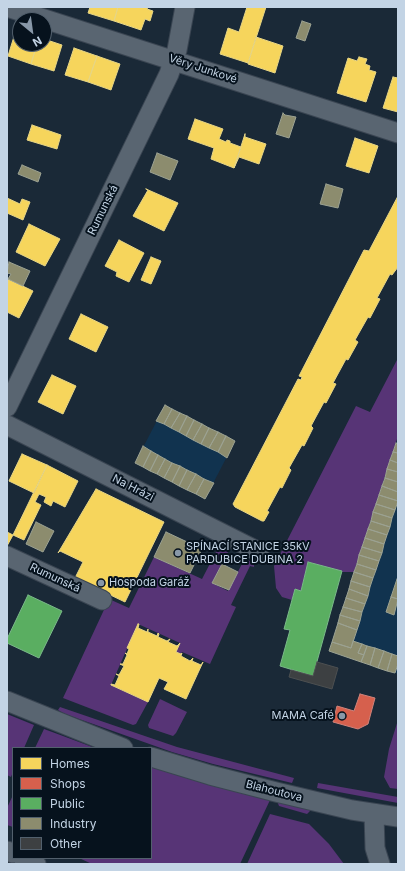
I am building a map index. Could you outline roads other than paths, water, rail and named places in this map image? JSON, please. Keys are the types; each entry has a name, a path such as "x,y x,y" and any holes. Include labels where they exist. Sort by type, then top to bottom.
{"street":[{"name":"Věry Junkové","path":"7,7 398,133"},
{"name":"Rumunská","path":"7,407 175,60 185,7"},
{"name":"Na Hrázi","path":"7,425 259,552"},
{"name":"Rumunská","path":"7,556 102,600"},
{"path":"7,701 121,747"},
{"name":"Blahoutova","path":"152,757 210,775 374,814 398,817"},
{"path":"374,814 375,848 380,864"},
{"path":"25,859 36,864"}],"place":[{"name":"SPÍNACÍ STANICE 35kV PARDUBICE DUBINA 2","path":"178,553"},
{"name":"Hospoda Garáž","path":"101,583"},
{"name":"MAMA Café","path":"342,716"}]}
